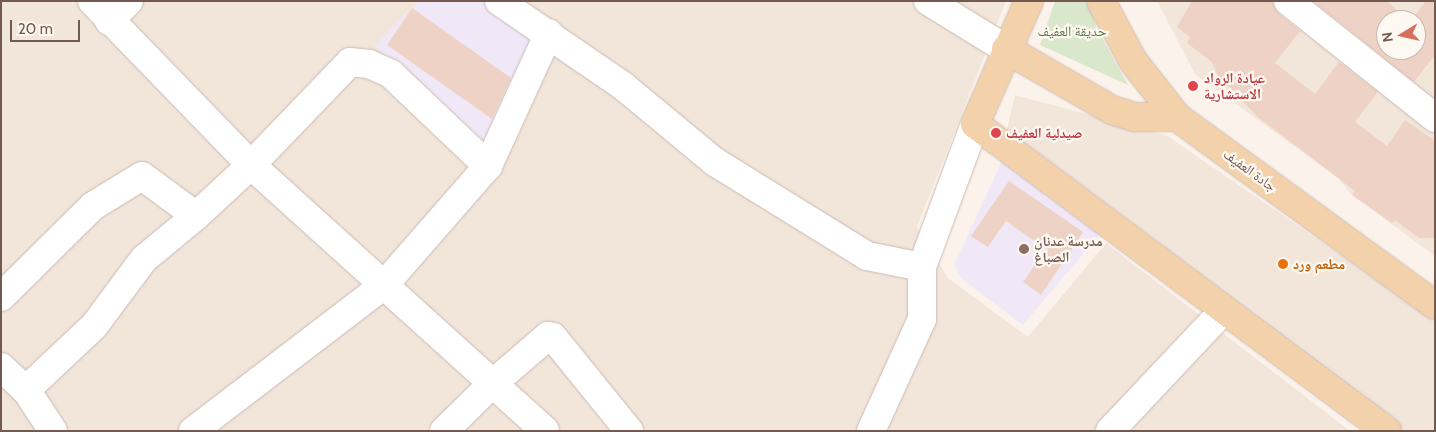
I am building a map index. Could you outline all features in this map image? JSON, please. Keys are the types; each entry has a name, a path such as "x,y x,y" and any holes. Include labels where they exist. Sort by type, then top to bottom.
{"main road":[{"name":"جادة العفيف","path":"1101,1 1133,61 1177,117 1435,305"},
{"path":"1024,4 975,124 1387,431"},
{"path":"1006,48 1112,110 1135,117 1177,117"}],"street":[{"path":"129,1 101,11 251,165 385,284 491,385 545,431"},
{"path":"499,1 549,33 623,86 715,162 867,256 922,267"},
{"path":"928,1 1006,48"},
{"path":"1288,1 1435,118"},
{"path":"193,431 385,284 488,166 549,33"},
{"path":"26,390 94,326 144,259 196,216 251,165 350,62 369,64 391,74 488,166"},
{"path":"870,431 922,319 922,267 975,124"},
{"path":"1,297 93,206 142,176 196,216"},
{"path":"1110,431 1224,310"},
{"path":"444,431 491,385 548,336 553,336 629,431"},
{"path":"1,367 26,390 53,431"}],"shaded area":[{"path":"1,1 1006,1 917,227 948,278 1028,337 1106,243 1350,431 1,431"},
{"path":"419,1 493,1 547,31 482,151 375,46"},
{"path":"1157,1 1435,1 1435,256 1352,195 1338,178 1195,74"},
{"path":"1015,95 1166,135 1435,320 1435,431 1406,431 1007,130"},
{"name":"مدرسة عدنان الصباغ","path":"1002,161 1100,234 1023,325 962,279 954,265"}],"green space":[{"name":"حديقة العفيف","path":"1055,1 1091,1 1096,27 1128,85 1040,45"}],"building":[{"path":"1192,1 1273,1 1278,13 1300,31 1275,63 1315,94 1339,62 1378,92 1355,122 1387,146 1405,120 1435,141 1435,238 1419,238 1395,220 1392,223 1352,195 1355,191 1259,118 1218,76 1212,62 1187,43 1190,37 1177,27"},
{"path":"1313,1 1387,1 1397,10 1376,10 1376,52"},
{"path":"1426,1 1435,1 1435,55 1414,82 1387,60 1426,60 1426,10 1419,10"},
{"path":"412,8 511,78 492,119 387,45"},
{"path":"1009,181 1083,232 1041,295 1023,282 1046,249 1006,221 988,247 971,236"}],"place":[{"name":"عيادة الرواد الاستشارية","path":"1193,86"},
{"name":"صيدلية العفيف","path":"996,133"},
{"name":"مدرسة عدنان الصباغ","path":"1024,249"},
{"name":"مطعم ورد","path":"1283,264"}]}
